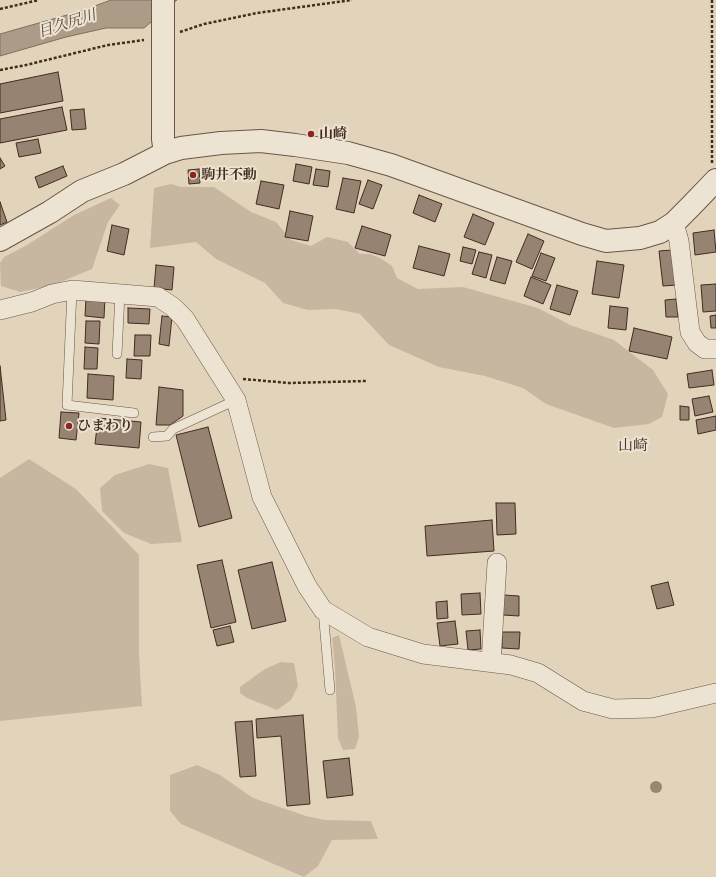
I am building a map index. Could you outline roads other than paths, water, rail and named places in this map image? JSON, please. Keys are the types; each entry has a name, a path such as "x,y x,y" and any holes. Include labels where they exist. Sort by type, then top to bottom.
{"street":[{"path":"163,0 163,139 165,153"},
{"path":"0,240 50,212 82,191 124,174 165,153 181,148 221,143 260,141 348,153 391,165 574,232 606,241 640,238 660,232 674,223 690,207 714,175"},
{"path":"674,223 679,241 690,332 696,343 705,349 716,349"},
{"path":"0,310 32,302 52,294 72,290 158,298 173,307 186,319 236,400 262,497 307,586 323,610 368,637 423,654 511,665 538,673 583,701 613,709 652,708 716,694"},
{"path":"491,662 497,563"}],"lane":[{"path":"72,290 67,405 134,413"},
{"path":"117,354 120,294"},
{"path":"153,436 167,436 173,430 236,400"},
{"path":"323,610 330,690"}],"water":[{"name":"目久尻川","path":"111,0 177,0 144,28 106,28 66,37 0,56 0,34 81,11"}],"place":[{"name":"山崎","path":"311,134"},
{"name":"駒井不動","path":"193,175"},
{"name":"ひまわり","path":"69,426"}],"district":[{"name":"山崎","path":"633,446"}]}
